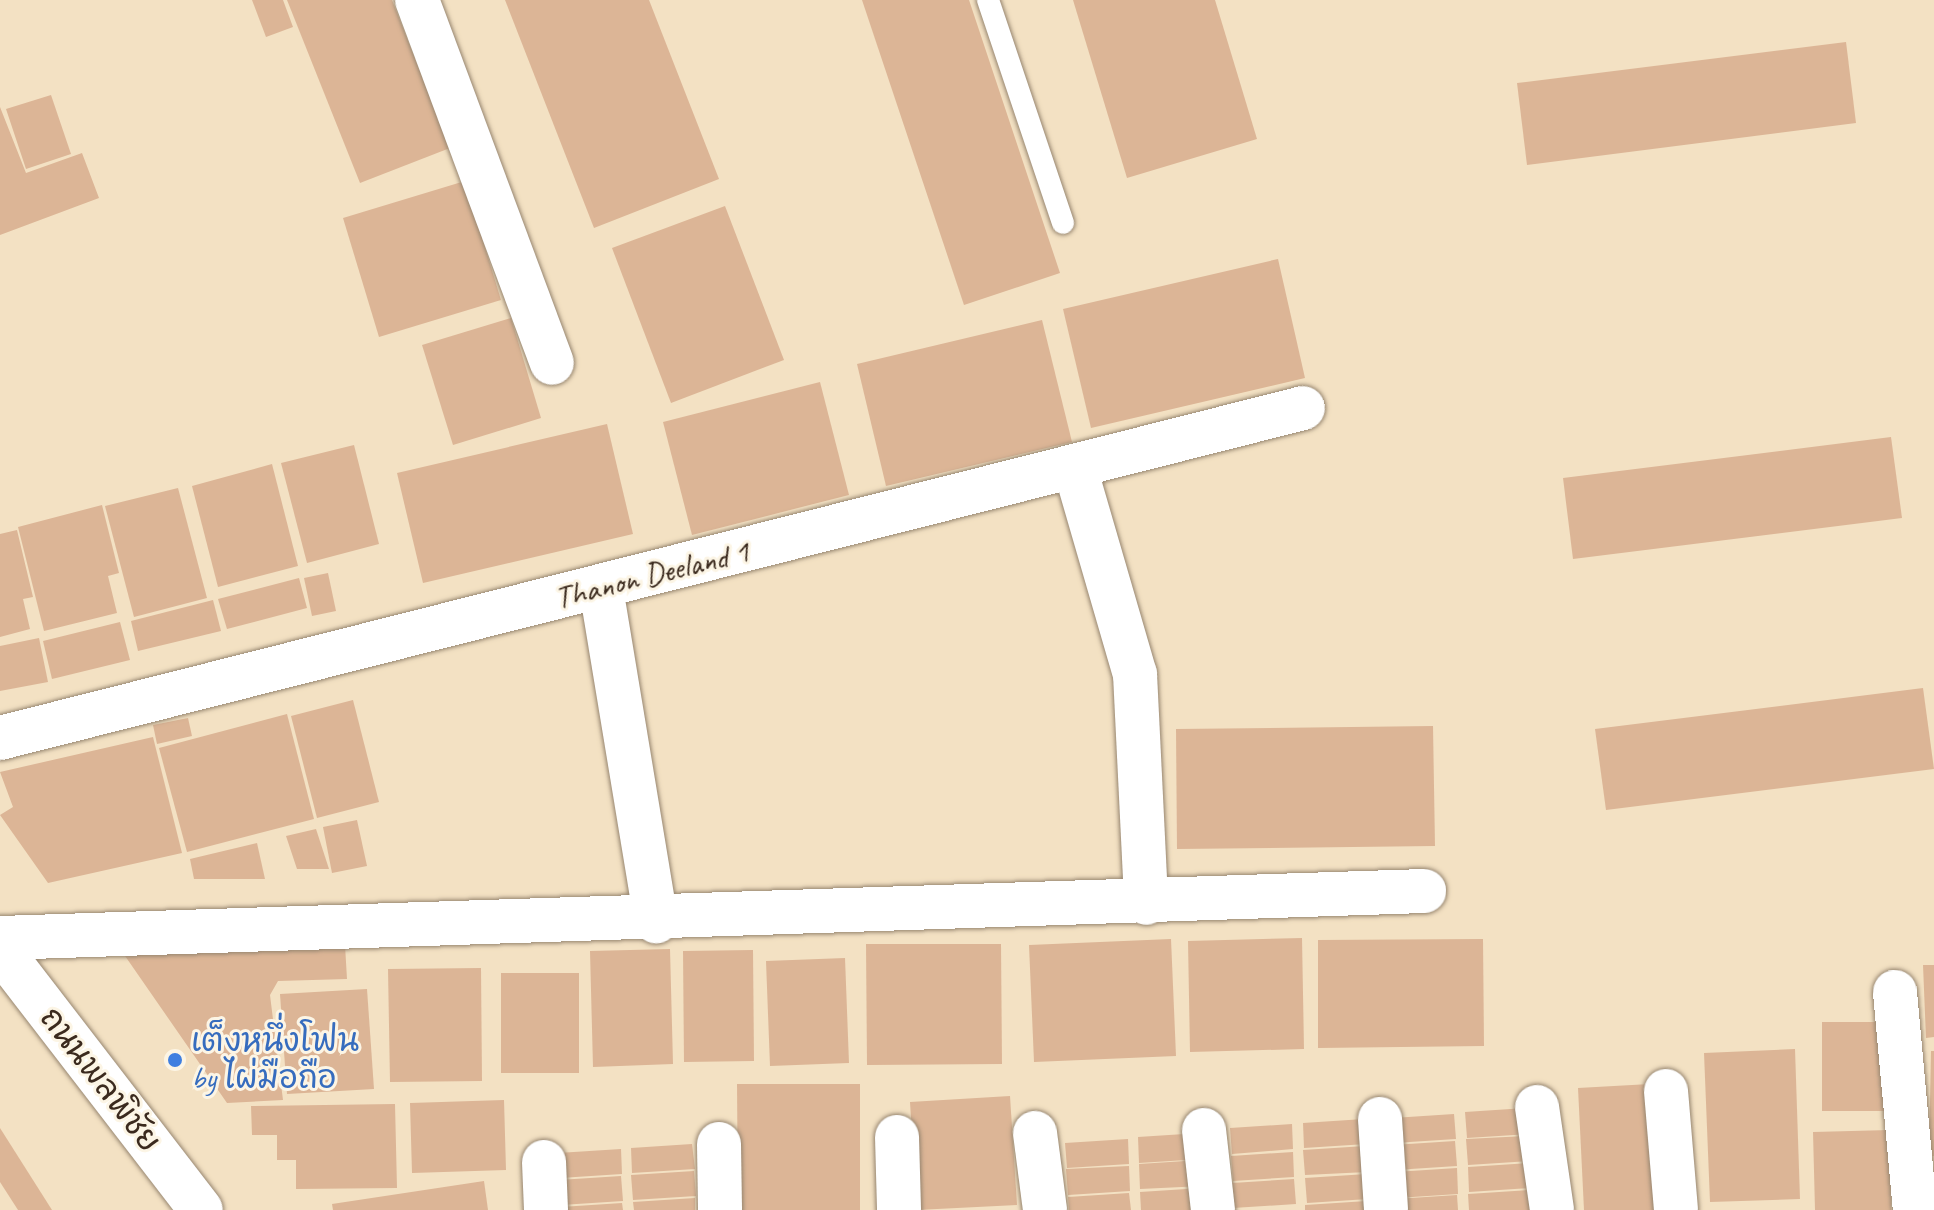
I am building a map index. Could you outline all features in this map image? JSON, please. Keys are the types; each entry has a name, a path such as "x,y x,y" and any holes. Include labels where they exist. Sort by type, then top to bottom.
{"street":[{"path":"417,0 552,363"},
{"name":"Thanon Deeland 1","path":"0,738 1303,408"},
{"path":"1075,468 1135,674 1146,903"},
{"path":"601,588 656,921"},
{"path":"0,938 656,921 1424,891"},
{"name":"ถนนพลพิชัย","path":"0,949 201,1210"},
{"path":"1895,992 1915,1210"},
{"path":"1666,1091 1676,1210"},
{"path":"1537,1107 1552,1210"},
{"path":"1380,1119 1386,1210"},
{"path":"1204,1130 1213,1210"},
{"path":"1035,1133 1045,1210"},
{"path":"897,1137 899,1210"},
{"path":"719,1144 720,1210"},
{"path":"544,1162 546,1210"}],"lane":[{"path":"988,0 1063,223"}],"building":[{"path":"252,0 283,0 293,27 266,37"},
{"path":"287,0 392,0 450,148 360,183"},
{"path":"505,0 649,0 719,179 594,228"},
{"path":"862,0 969,0 1060,273 964,305"},
{"path":"1073,0 1215,0 1257,139 1127,178"},
{"path":"1846,42 1856,123 1527,165 1517,83"},
{"path":"51,95 71,154 26,169 6,109"},
{"path":"0,107 26,173 82,153 99,198 0,235"},
{"path":"465,181 501,300 379,337 343,218"},
{"path":"725,206 784,360 671,403 612,248"},
{"path":"1278,259 1305,378 1091,428 1063,309"},
{"path":"511,318 541,418 453,445 422,345"},
{"path":"1042,320 1072,442 886,486 857,364"},
{"path":"820,382 849,495 692,535 663,422"},
{"path":"607,424 633,534 423,583 397,473"},
{"path":"1891,437 1902,518 1573,559 1563,478"},
{"path":"354,445 379,544 307,563 281,463"},
{"path":"272,464 298,566 218,587 192,486"},
{"path":"178,488 207,598 134,617 105,506"},
{"path":"102,505 119,573 108,576 117,613 44,631 18,527"},
{"path":"17,530 33,597 23,599 30,629 0,637 0,534"},
{"path":"328,573 336,611 312,616 304,578"},
{"path":"299,578 307,608 227,629 218,599"},
{"path":"213,600 221,631 138,651 131,621"},
{"path":"120,622 130,660 52,679 43,641"},
{"path":"39,638 48,682 0,691 0,646"},
{"path":"1923,688 1934,769 1606,810 1595,729"},
{"path":"353,700 379,802 317,818 291,716"},
{"path":"287,714 314,819 187,852 159,748"},
{"path":"188,718 192,736 157,744 153,725"},
{"path":"1433,726 1435,846 1177,849 1176,729"},
{"path":"153,737 182,853 48,883 0,815 13,807 0,772"},
{"path":"357,820 367,866 332,873 323,827"},
{"path":"316,829 329,869 297,869 286,836"},
{"path":"257,843 265,879 194,879 190,859"},
{"path":"1302,938 1304,1049 1190,1052 1188,941"},
{"path":"1171,939 1176,1056 1034,1062 1029,945"},
{"path":"1483,939 1484,1046 1318,1048 1318,940"},
{"path":"866,944 1001,944 1002,1064 867,1065"},
{"path":"345,945 347,979 278,981 270,995 283,1100 227,1103 123,953"},
{"path":"670,949 673,1064 593,1067 590,951"},
{"path":"753,950 754,1061 684,1062 683,951"},
{"path":"845,958 849,1063 770,1066 766,961"},
{"path":"1923,965 1934,965 1934,1037 1926,1038"},
{"path":"481,968 482,1081 390,1082 388,969"},
{"path":"501,973 579,973 579,1073 501,1073"},
{"path":"367,989 374,1089 287,1094 280,994"},
{"path":"1822,1022 1886,1022 1886,1111 1822,1111"},
{"path":"1795,1049 1800,1199 1710,1202 1704,1053"},
{"path":"1931,1051 1934,1051 1934,1156 1929,1156"},
{"path":"737,1084 860,1084 860,1210 738,1210"},
{"path":"1650,1084 1656,1210 1584,1210 1578,1088"},
{"path":"1010,1096 1017,1205 917,1210 910,1102"},
{"path":"504,1100 506,1170 412,1173 410,1103"},
{"path":"395,1104 397,1188 296,1189 296,1160 277,1160 277,1135 252,1135 251,1106"},
{"path":"1527,1108 1528,1134 1467,1138 1465,1112"},
{"path":"1454,1114 1456,1139 1394,1143 1393,1118"},
{"path":"1364,1119 1366,1144 1304,1148 1303,1123"},
{"path":"1292,1124 1293,1149 1232,1154 1230,1128"},
{"path":"0,1128 52,1210 18,1210 0,1182"},
{"path":"1890,1130 1891,1210 1815,1210 1813,1132"},
{"path":"1200,1133 1202,1159 1139,1163 1138,1137"},
{"path":"1528,1136 1530,1161 1468,1165 1466,1139"},
{"path":"1128,1139 1129,1164 1067,1168 1065,1143"},
{"path":"1455,1141 1457,1166 1395,1170 1393,1145"},
{"path":"692,1144 695,1169 632,1173 631,1148"},
{"path":"1365,1146 1367,1172 1305,1175 1303,1150"},
{"path":"621,1149 622,1174 560,1178 558,1153"},
{"path":"1293,1152 1294,1177 1233,1181 1231,1156"},
{"path":"1201,1160 1203,1186 1140,1189 1139,1164"},
{"path":"1529,1163 1531,1188 1469,1192 1468,1167"},
{"path":"1129,1166 1130,1191 1068,1195 1066,1169"},
{"path":"1457,1168 1458,1194 1397,1198 1395,1172"},
{"path":"694,1171 696,1196 633,1200 631,1175"},
{"path":"1367,1174 1368,1199 1307,1203 1305,1178"},
{"path":"621,1176 623,1201 561,1205 559,1180"},
{"path":"1294,1179 1296,1204 1233,1208 1232,1183"},
{"path":"484,1181 488,1210 333,1210 332,1204"},
{"path":"1202,1188 1203,1210 1141,1210 1140,1192"},
{"path":"1529,1190 1530,1210 1469,1210 1468,1194"},
{"path":"1129,1193 1131,1210 1069,1210 1068,1197"},
{"path":"1457,1195 1458,1210 1396,1210 1395,1199"},
{"path":"695,1198 695,1210 634,1210 633,1202"},
{"path":"1367,1201 1367,1210 1305,1210 1305,1205"},
{"path":"622,1203 623,1210 561,1210 561,1207"}],"place":[{"name":"เต็งหนึ่งโฟน by ไผ่มือถือ","path":"175,1060"}]}
